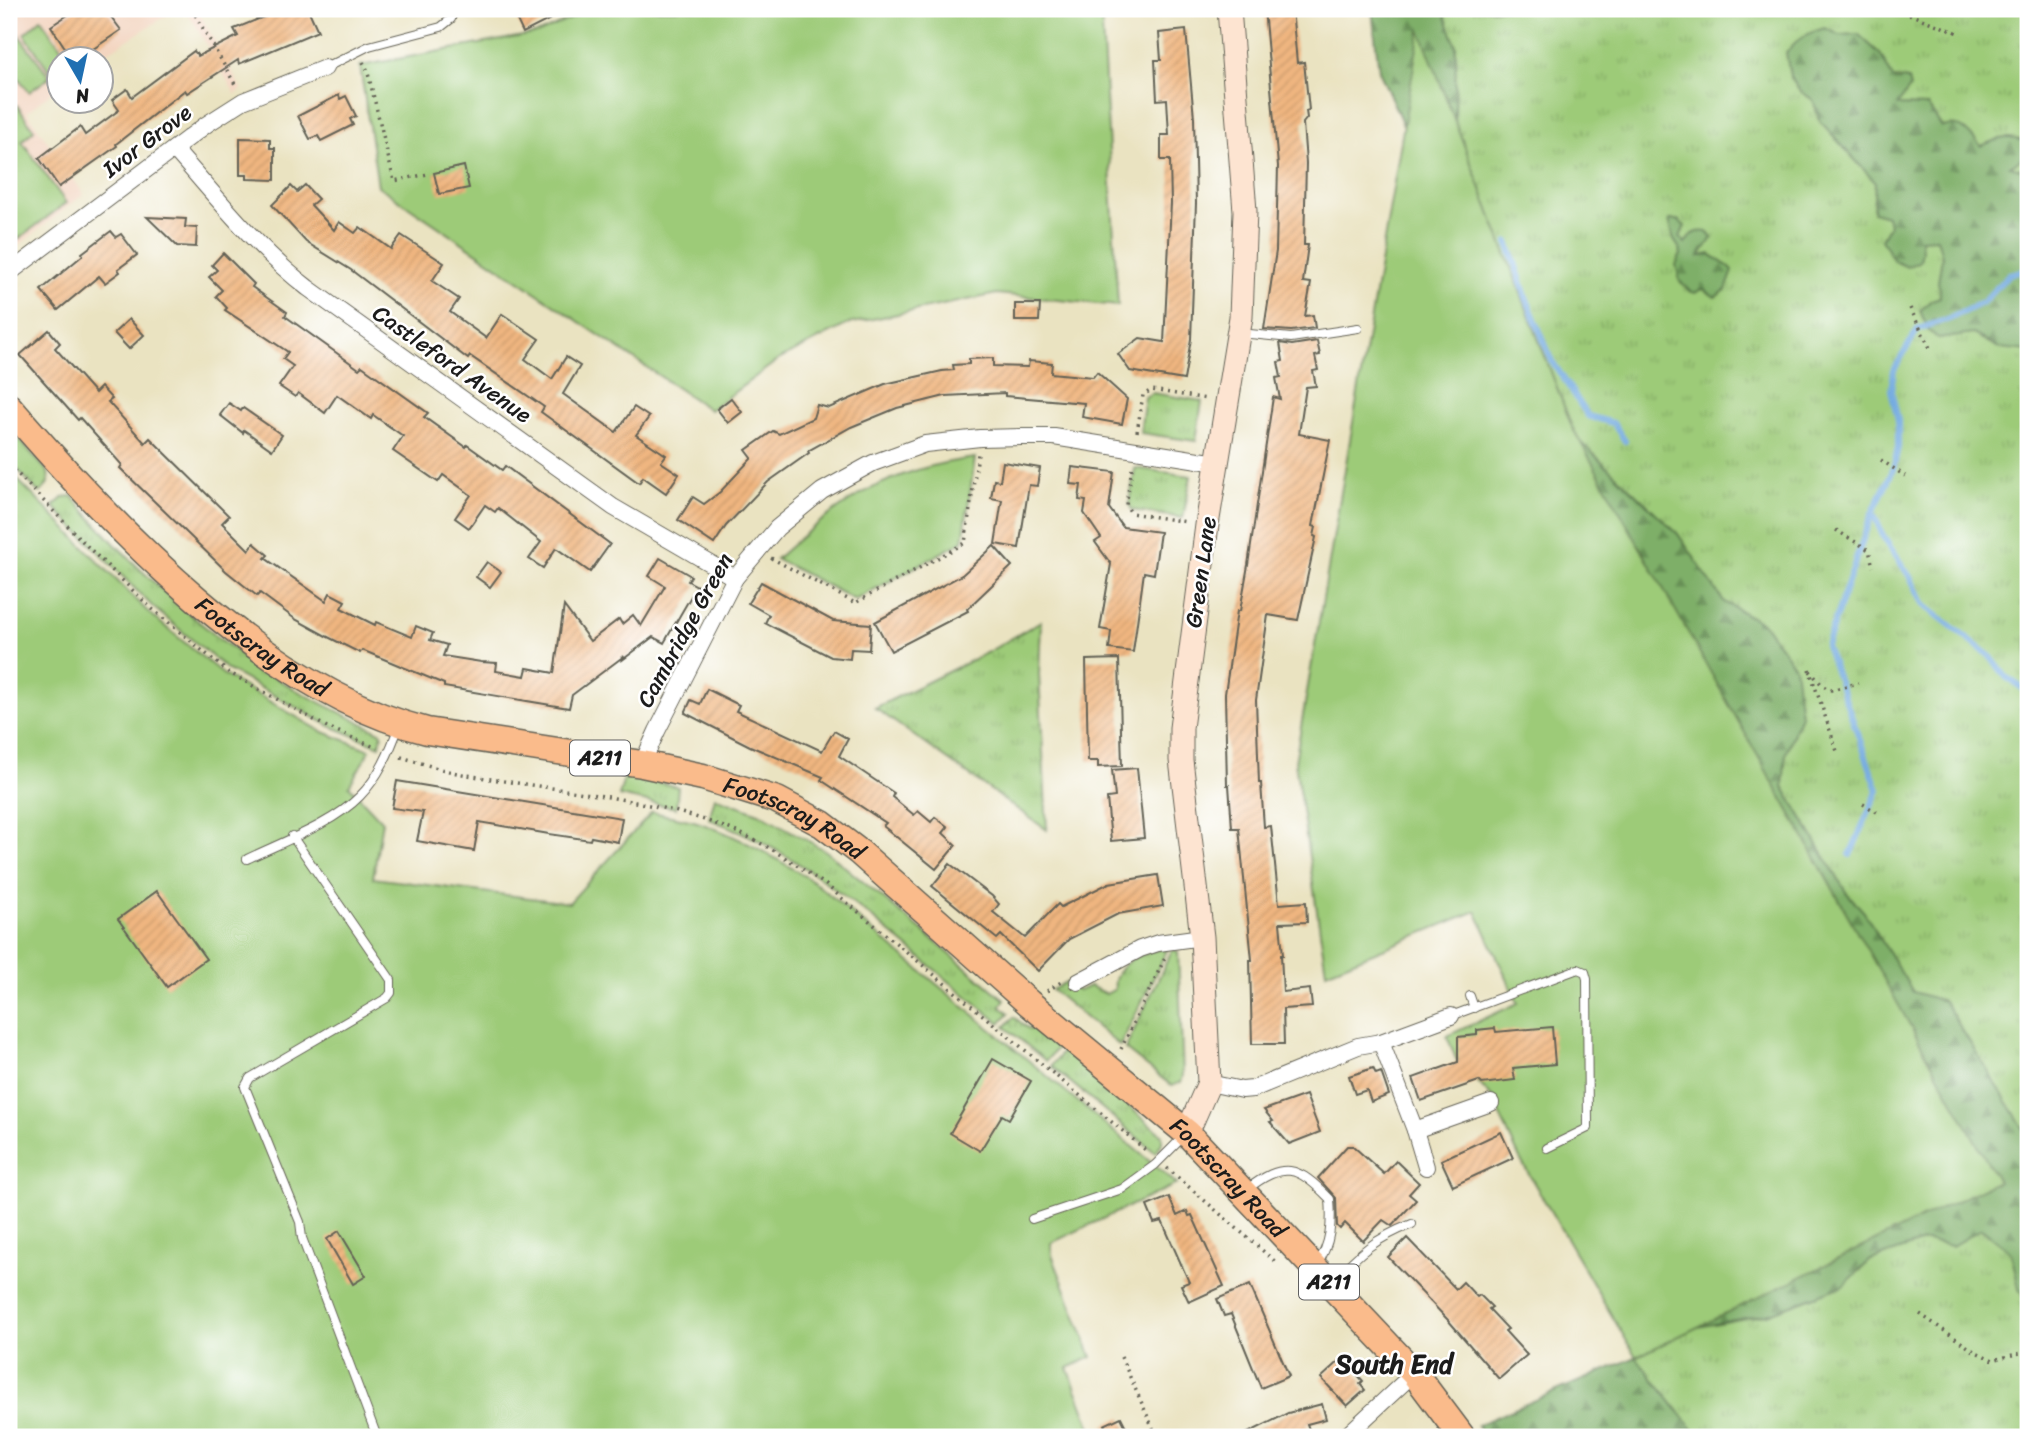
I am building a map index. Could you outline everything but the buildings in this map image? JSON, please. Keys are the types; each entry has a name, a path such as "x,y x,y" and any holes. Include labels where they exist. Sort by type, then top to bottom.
{"main road":[{"name":"Green Lane","path":"1187,1133 1209,1083 1202,937 1181,760 1181,728 1207,525 1241,317 1244,211 1229,9"},
{"name":"Footscray Road","path":"9,407 104,511 150,557 217,616 265,652 358,707 399,724 427,731 642,764 703,777 777,800 822,824 859,852 1029,1003 1187,1133 1414,1373 1462,1437"}],"street":[{"name":"Ivor Grove","path":"9,273 174,149 243,101 325,68"},
{"name":"Castleford Avenue","path":"174,149 246,229 308,288 613,507 734,578"},
{"name":"Cambridge Green","path":"642,764 734,578 777,528 822,491 873,463 925,444 981,438 1054,437 1217,463"},
{"path":"1079,982 1140,949 1173,940 1202,937"},
{"path":"1209,1083 1242,1090 1253,1089 1358,1046 1381,1042 1451,1016"},
{"path":"1381,1042 1415,1130 1426,1167"},
{"path":"1415,1130 1491,1103"},
{"path":"1345,1437 1414,1373"}],"lane":[{"path":"325,68 369,46 440,27 450,19 453,9"},
{"path":"1238,333 1291,338 1358,328"},
{"path":"247,859 329,818 359,797 389,753 399,724"},
{"path":"292,836 391,980 391,993 387,998 250,1078 245,1087 300,1222 302,1238 377,1437"},
{"path":"1451,1016 1578,969 1585,972 1588,1128 1547,1148"},
{"path":"1470,996 1474,1008"},
{"path":"1032,1219 1122,1189 1138,1180 1187,1133"},
{"path":"1243,1191 1278,1170 1287,1169 1305,1176 1330,1199 1332,1221 1323,1276"},
{"path":"1323,1276 1387,1234 1412,1224"}],"path":[{"path":"192,9 243,101"},
{"path":"1896,9 1958,33"},
{"path":"357,52 367,69 394,181 428,174"},
{"path":"1910,308 1931,350"},
{"path":"1207,525 1131,513 1126,505 1143,395 1152,390 1227,402"},
{"path":"756,551 855,603 964,543 981,438"},
{"path":"1881,460 1905,476"},
{"path":"9,464 151,608 228,672 327,727 389,753 455,772 657,807 739,833 773,851 826,885 1159,1161 1280,1266"},
{"path":"1836,530 1869,550 1872,567"},
{"path":"1838,754 1809,669 1823,686 1833,690 1858,683"},
{"path":"1863,804 1877,812"},
{"path":"1111,1070 1173,940"},
{"path":"1029,1003 1069,977 1079,982"},
{"path":"1920,1314 1974,1352 1993,1360 2028,1351"},
{"path":"1121,1357 1157,1437"}],"shaded area":[{"path":"9,9 177,9 116,47 46,46 46,97 27,112 84,194 9,253"},
{"path":"186,9 197,9 242,90 235,94"}],"green space":[{"path":"592,9 1101,9 1118,306 997,294 848,324 778,360 710,410 378,186 360,66 539,33"},
{"path":"1372,9 1443,9 1456,46 1455,120 1471,227 1538,389 1580,441 1678,534 1724,602 1764,624 1795,667 1801,715 1786,753 1783,786 1846,892 1864,912 1913,992 1944,1001 2028,1135 2028,1306 2019,1289 2011,1252 1981,1229 1952,1246 1926,1241 1871,1260 1843,1286 1767,1314 1681,1330 1469,272 1379,71"},
{"path":"1417,9 2028,9 2028,1437 1699,1437 1636,1357 1998,1180 1572,427 1420,30"},
{"path":"41,19 60,46 46,46 46,66 24,34"},
{"path":"1825,28 1840,35 1858,34 1880,54 1893,78 1908,80 1910,88 1897,105 1928,106 1942,127 1960,127 1981,146 2004,138 2026,142 2028,155 2010,166 2028,171 2028,351 1999,348 1973,334 1939,339 1929,331 1920,311 1931,300 1940,297 1938,282 1942,256 1937,238 1921,239 1920,261 1907,267 1894,261 1881,239 1889,225 1887,216 1873,212 1875,182 1820,121 1813,100 1800,91 1790,76 1786,53 1803,37"},
{"path":"1420,30 1572,427 1998,1181 1636,1357 1520,1159 1491,1096 1456,1059 1447,1036 1518,1003 1476,911 1326,972 1295,762"},
{"path":"18,34 46,72 46,80 29,92 9,65 9,41"},
{"path":"17,105 34,130 22,141 66,203 17,240 9,228 9,110"},
{"path":"1669,220 1678,220 1685,226 1680,237 1685,243 1697,232 1707,232 1712,238 1700,256 1711,254 1733,271 1726,290 1715,297 1703,289 1695,293 1689,291 1680,281 1676,265 1681,254"},
{"path":"1152,393 1202,401 1196,441 1140,433 1145,397"},
{"path":"9,428 48,472 47,484 39,493 9,460"},
{"path":"975,458 963,541 855,600 776,559 822,520 867,491 916,470"},
{"path":"1135,468 1191,476 1183,518 1132,510 1129,504"},
{"path":"9,471 150,614 224,675 321,731 370,750 349,786 382,821 373,878 569,903 652,812 694,821 759,849 814,882 1177,1184 1051,1243 1052,1255 1092,1357 1068,1368 1093,1433 1083,1437 9,1437"},
{"path":"72,496 139,568 215,635 267,673 382,733 380,746 330,726 228,670 153,607 53,506 64,497"},
{"path":"1041,621 1039,674 1047,830 875,708 988,652"},
{"path":"625,775 678,787 676,808 619,796"},
{"path":"715,797 759,813 826,851 1005,1000 1000,1006 1009,1013 1000,1023 871,917 806,868 760,841 709,819"},
{"path":"1168,948 1120,1046 1052,990 1066,982 1078,991 1090,986 1106,994 1115,989 1119,972 1132,959"},
{"path":"1172,950 1178,951 1183,1076 1181,1082 1172,1086 1125,1049"},
{"path":"1014,1017 1030,1030 1034,1026 1059,1046 1046,1061 1005,1027"},
{"path":"1064,1050 1162,1135 1162,1143 1156,1153 1051,1066"},
{"path":"1636,1357 1699,1437 1484,1437 1477,1425"}],"waterway":[{"path":"1508,242 1526,297 1552,361 1588,416 1613,423 1625,441"},
{"path":"1850,855 1878,790 1826,646 1871,516 1893,470 1898,447 1898,420 1891,390 1894,370 1918,329 1951,318 1983,302 2009,274 2028,270"},
{"path":"1873,513 1884,538 1910,577 1924,605 1991,657 2006,677 2028,692"},
{"path":"2019,1189 2028,1206"}],"district":[{"name":"South End","path":"1394,1364"}]}
